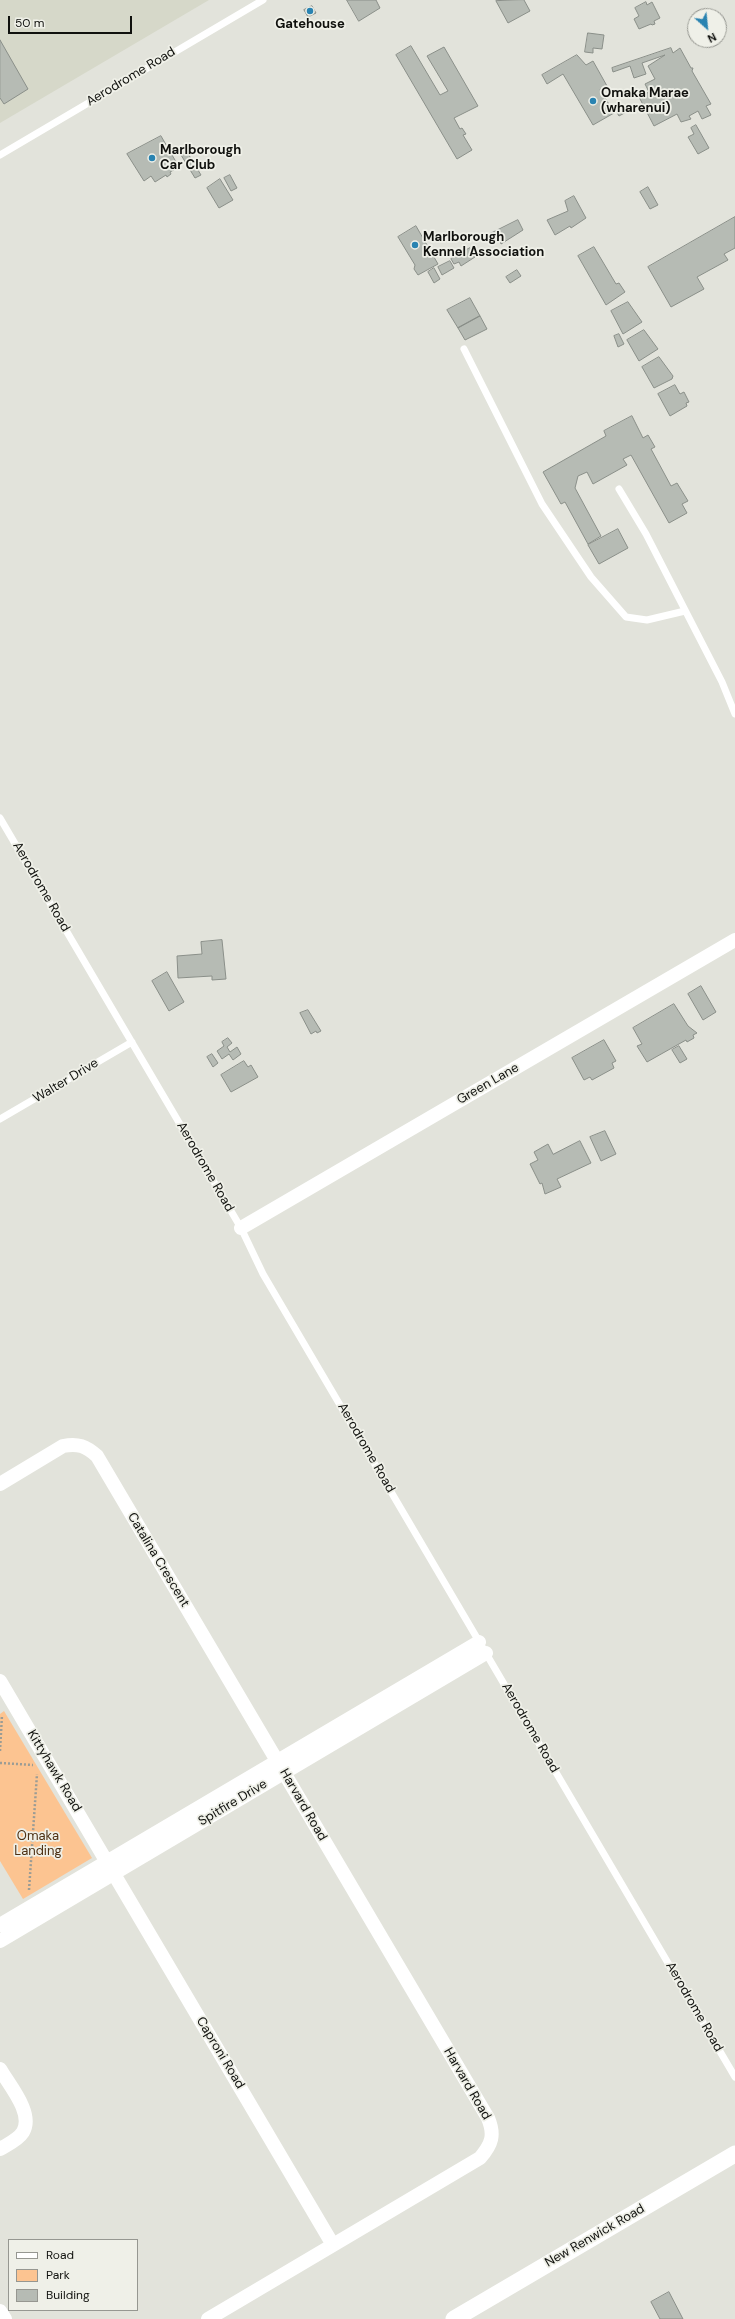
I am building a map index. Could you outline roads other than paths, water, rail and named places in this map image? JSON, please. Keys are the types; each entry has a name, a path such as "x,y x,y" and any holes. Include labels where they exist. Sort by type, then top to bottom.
{"street":[{"name":"Green Lane","path":"241,1228 735,940"},
{"name":"Catalina Crescent","path":"0,1484 63,1446 74,1444 82,1445 97,1456 277,1760"},
{"name":"Spitfire Drive","path":"0,1940 277,1760 483,1647"},
{"name":"Spitfire Drive","path":"0,1925 110,1868 284,1772 483,1647"},
{"name":"Kittyhawk Road","path":"0,1681 110,1868"},
{"name":"Harvard Road","path":"208,2319 480,2158 489,2148 492,2137 492,2128 488,2118 277,1760"},
{"name":"Caproni Road","path":"110,1868 333,2245"},
{"path":"0,2069 22,2106 26,2124 23,2132 16,2140 0,2149"},
{"name":"New Renwick Road","path":"454,2319 735,2154"},
{"path":"0,2311 4,2319"}],"lane":[{"name":"Aerodrome Road","path":"0,155 253,3 263,0"},
{"path":"464,349 542,504 591,577 626,617 647,620 685,611"},
{"path":"619,488 646,534 722,682 735,714"},
{"name":"Aerodrome Road","path":"0,818 241,1228 264,1274 735,2077"},
{"name":"Walter Drive","path":"0,1119 132,1042"}],"place":[{"name":"Gatehouse","path":"310,11"},
{"name":"Omaka Marae (wharenui)","path":"593,101"},
{"name":"Marlborough Car Club","path":"152,158"},
{"name":"Marlborough Kennel Association","path":"415,245"}],"park label":[{"name":"Omaka Landing","path":"38,1844"}]}
